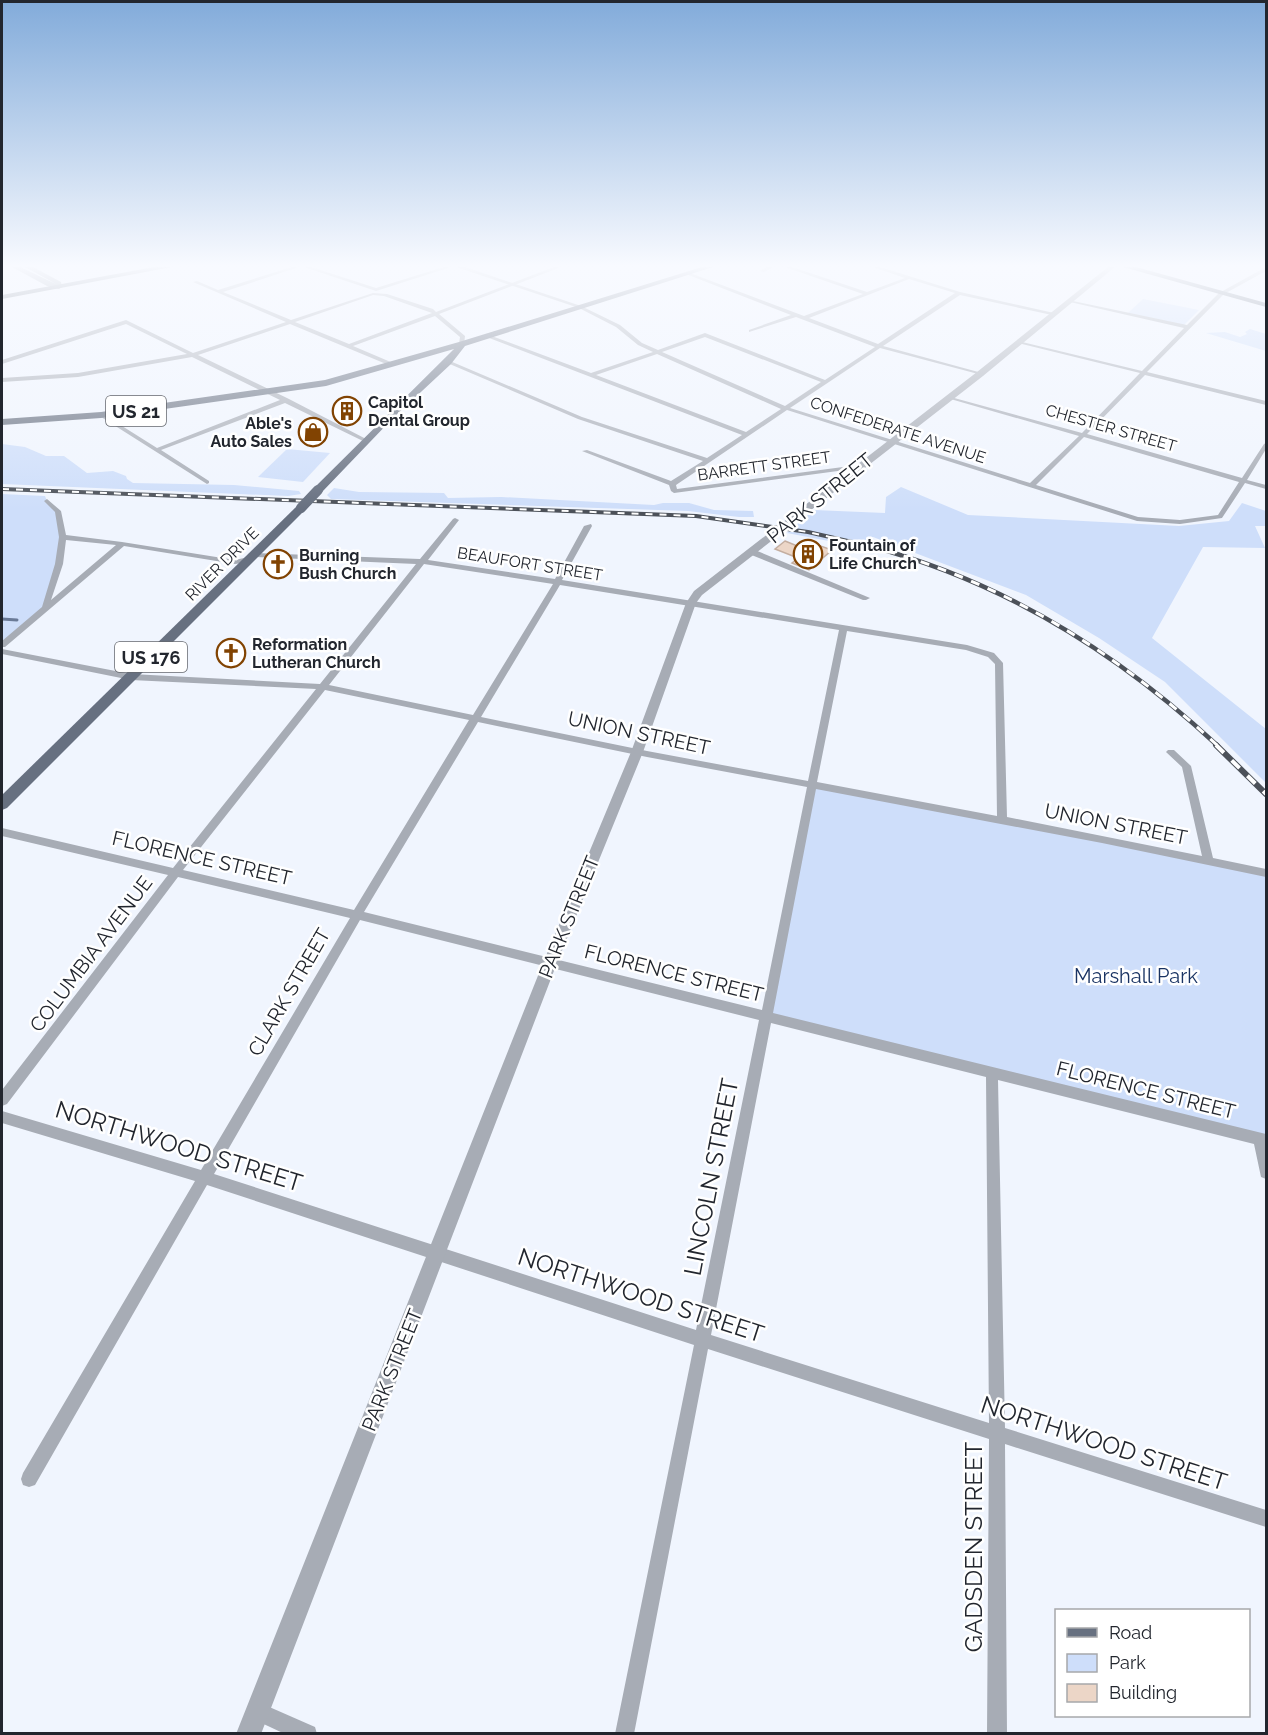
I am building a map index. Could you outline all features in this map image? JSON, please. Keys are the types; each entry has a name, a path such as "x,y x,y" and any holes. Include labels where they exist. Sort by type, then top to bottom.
{"main road":[{"name":"US 21","path":"2,422 101,415 326,383 448,348"},
{"name":"RIVER DRIVE","path":"2,804 255,555 365,440 448,362 459,348"}],"street":[{"path":"2,362 46,348"},
{"path":"179,348 365,440"},
{"path":"2,380 88,374 193,355 214,348"},
{"path":"354,348 392,364"},
{"path":"519,348 746,434"},
{"name":"CONFEDERATE AVENUE","path":"649,348 785,408 1137,519 1180,522 1220,517 1243,480"},
{"path":"592,375 668,348"},
{"path":"740,348 825,382"},
{"path":"585,451 673,487 707,460 875,348"},
{"path":"885,348 980,374"},
{"name":"PARK STREET","path":"248,1734 438,1255 550,963 637,752 691,603 698,593 1013,348"},
{"path":"1044,348 1266,403"},
{"path":"1031,486 1086,434 1167,348"},
{"path":"448,362 580,418 707,460"},
{"name":"CHESTER STREET","path":"948,397 1086,434 1266,487"},
{"path":"157,450 286,400"},
{"path":"101,415 207,482"},
{"path":"1243,480 1266,445"},
{"name":"BARRETT STREET","path":"673,487 858,467"},
{"path":"44,608 59,564 63,537 58,511 47,501"},
{"name":"COLUMBIA AVENUE","path":"2,1100 176,872 455,520"},
{"name":"CLARK STREET","path":"28,1479 203,1177 558,581 588,526"},
{"name":"BEAUFORT STREET","path":"63,537 235,562 255,555 423,561 967,648 991,655 999,663 1002,821"},
{"path":"2,645 122,544"},
{"path":"752,552 866,598"},
{"name":"LINCOLN STREET","path":"624,1734 843,629"},
{"name":"UNION STREET","path":"2,651 130,677 323,687 637,752 1208,860 1266,873"},
{"path":"1171,752 1186,766 1208,860"},
{"name":"FLORENCE STREET","path":"2,832 357,915 1263,1139"},
{"name":"GADSDEN STREET","path":"992,1073 997,1434 997,1734"},
{"name":"NORTHWOOD STREET","path":"2,1117 203,1177 702,1340 1266,1519"},
{"path":"1263,1139 1266,1172"},
{"path":"258,1711 308,1734"}],"green space":[{"path":"2,444 25,447 46,456 64,456 87,473 113,471 126,476 133,483 234,485 299,491 301,494 288,496 2,484"},
{"path":"287,449 330,453 303,482 258,477"},
{"path":"901,487 968,515 1179,526 1229,521 1242,503 1266,511 1266,526 1255,526 1265,548 1203,547 1152,638 1266,729 1266,783 1165,682 1099,638 1026,595 873,537 860,547 787,533 814,510 885,513 886,497"},
{"path":"334,488 359,492 444,493 448,498 501,497 654,505 689,503 714,510 753,511 754,517 688,511 331,499 327,495"},
{"path":"2,494 45,496 58,511 63,537 44,608 2,645"},
{"name":"Marshall Park","path":"812,786 1266,873 1266,1140 766,1015"}],"building":[{"name":"Fountain of Life Church","path":"785,541 807,550 815,544 832,550 809,570 792,563 798,558 775,549"}],"waterway":[{"path":"2,619 17,620"}],"railway":[{"path":"2,489 696,516 808,532 874,547"},
{"path":"869,546 966,579 1056,624 1140,680 1218,746"},
{"path":"1216,745 1266,794"}],"place":[{"name":"Capitol Dental Group","path":"347,411"},
{"name":"Able's Auto Sales","path":"313,432"},
{"name":"Fountain of Life Church","path":"808,554"},
{"name":"Burning Bush Church","path":"278,564"},
{"name":"Reformation Lutheran Church","path":"231,653"}]}
